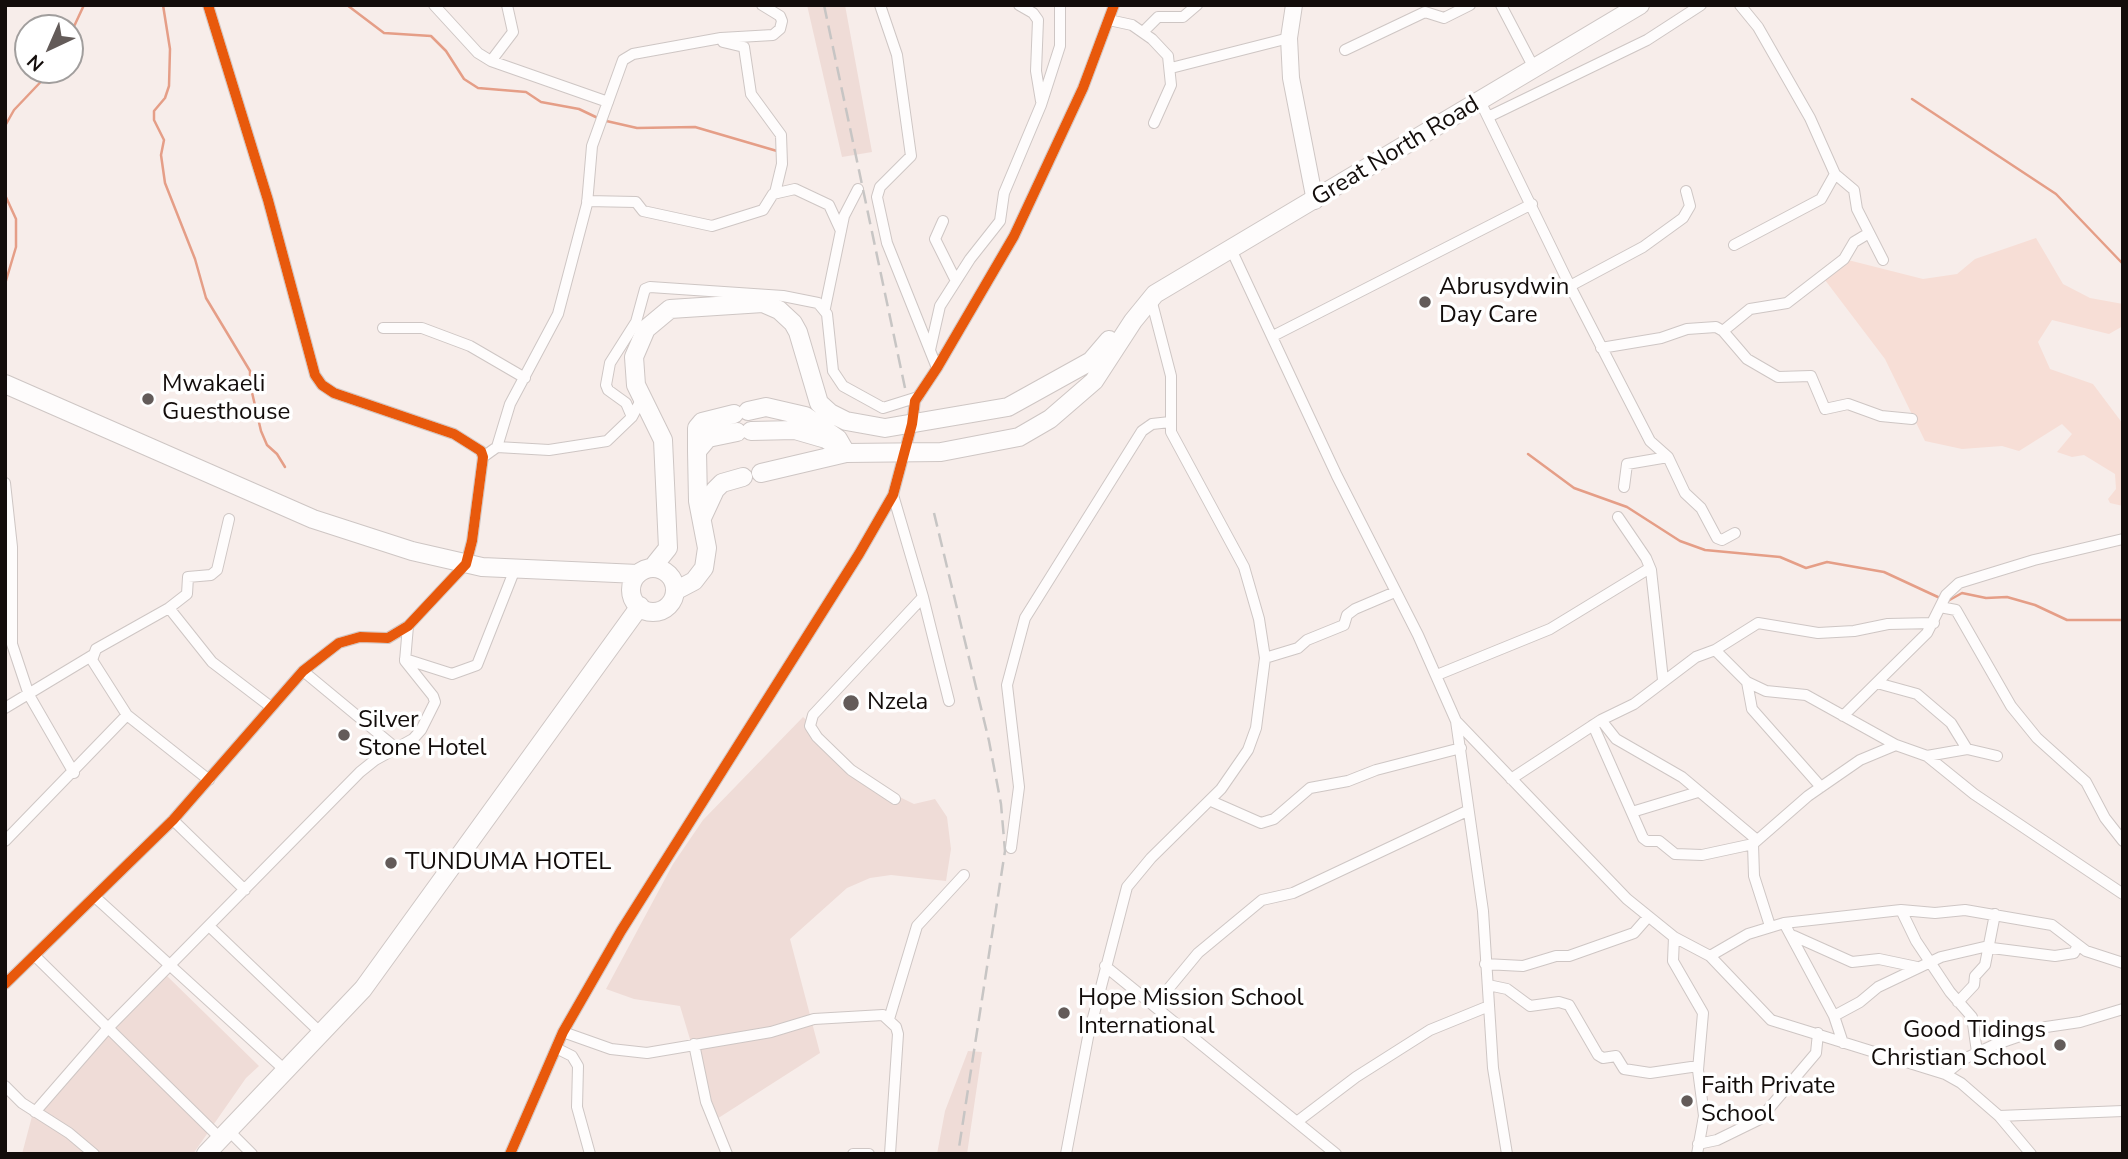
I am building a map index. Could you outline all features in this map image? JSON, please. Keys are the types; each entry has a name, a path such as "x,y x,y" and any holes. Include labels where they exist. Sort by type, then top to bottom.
{"highway":[{"name":"Great North Road","path":"645,571 668,548 663,440 636,385 634,356 646,329 670,309 763,303 779,310 793,323 814,394 830,414 845,421 885,428 1008,407 1091,361 1104,348 1128,310 1138,301 1151,298 1230,247 1315,201 1640,5"},
{"path":"761,473 846,453 966,450 1019,437 1050,419 1094,381 1151,298"},
{"path":"7,390 313,519 466,564 515,569 645,571 667,573 673,581 675,591 672,601 665,608 649,611 640,606 632,593 633,583 645,571"},
{"path":"675,591 694,581 704,568 707,548 698,501 696,451 697,428 702,422 766,407 805,416 838,439 846,453"},
{"path":"696,451 708,438 744,431 794,430 826,439 846,453"},
{"path":"702,518 715,490 722,483 743,477"},
{"path":"206,1154 287,1072 363,989 640,606"}],"main road":[{"path":"1294,5 1289,37 1297,119 1315,201"}],"street":[{"path":"5,984 173,820 303,671 339,643 360,637 388,638 408,626 466,564 483,457 476,446 454,434 334,393 319,382 312,366 268,200 208,5"},
{"path":"434,5 478,53 491,61 608,103"},
{"path":"491,61 513,32 506,5"},
{"path":"483,457 497,447 510,404 558,314 587,201 592,146 621,64 629,55 734,36 767,37 778,32 782,25 780,16 762,5"},
{"path":"880,5 897,55 911,156 880,187 877,197 887,243 937,368"},
{"path":"1019,5 1034,13 1038,20 1036,71 1041,105"},
{"path":"930,350 935,317 974,253 997,228 1004,193 1041,105 1061,41 1060,5"},
{"path":"510,1154 563,1032 621,931 859,554 893,495 918,397 1014,236 1083,88 1114,5"},
{"path":"1143,32 1158,17 1183,17 1197,5"},
{"path":"1345,50 1425,12 1444,18 1470,5"},
{"path":"1501,5 1534,68"},
{"path":"1488,117 1647,40 1701,5"},
{"path":"1740,5 1758,27 1810,118 1835,174 1854,190 1856,206 1883,260"},
{"path":"1109,20 1132,25 1168,56 1171,85 1154,123"},
{"path":"1171,68 1289,37"},
{"path":"587,201 636,202 643,211 712,226 764,210 775,193 782,164 782,139 773,121 751,94 747,51 737,43 706,41"},
{"path":"1480,101 1570,286 1650,441 1668,457 1685,493 1701,508 1717,538 1722,540 1735,533"},
{"path":"1734,246 1821,199 1835,174"},
{"path":"775,193 795,189 822,200 834,212 841,231"},
{"path":"858,190 841,231 825,308 833,371 843,386 883,408 918,397"},
{"path":"1570,286 1643,247 1683,218 1689,206 1686,191"},
{"path":"1273,336 1532,204"},
{"path":"943,221 935,239 956,281"},
{"path":"1723,331 1750,309 1790,301 1844,259 1854,242 1869,233"},
{"path":"1230,247 1437,675 1456,721 1483,911 1493,1068 1507,1154"},
{"path":"632,417 626,403 607,390 606,385 610,363 636,322 647,287 783,296 818,303 825,308"},
{"path":"1066,1154 1105,966 1127,887 1151,858 1211,801 1248,750 1255,728 1265,658 1255,603 1244,567 1174,440 1170,422 1171,376 1151,298"},
{"path":"1601,348 1695,327 1716,327 1723,331 1747,359 1778,377 1811,376 1825,409 1848,404 1881,416 1912,419"},
{"path":"383,328 422,328 470,346 525,378"},
{"path":"497,447 549,450 599,443 613,437 632,417 642,398"},
{"path":"1011,848 1019,787 1007,685 1025,618 1142,430 1152,424 1170,422"},
{"path":"1624,486 1627,464 1668,457"},
{"path":"5,483 12,547 12,644 29,695 74,773"},
{"path":"893,495 923,597 948,701"},
{"path":"1618,517 1650,568 1663,680"},
{"path":"5,708 93,655 96,649 118,635 169,608 187,594 188,577 211,575 217,570 229,519"},
{"path":"1843,716 1934,623 1946,595 1959,583 2034,560 2123,539"},
{"path":"1437,675 1550,629 1650,568"},
{"path":"405,659 452,674 477,665 515,569"},
{"path":"1265,658 1298,648 1307,640 1344,625 1347,615 1355,609 1395,592"},
{"path":"895,799 851,770 817,737 810,726 813,715 923,597"},
{"path":"1940,607 1956,610 2011,706 2037,737 2086,782 2105,818 2123,841"},
{"path":"169,608 212,662 271,707"},
{"path":"1511,779 1597,723 1631,706 1696,656 1715,650 1758,623 1818,634 1888,624 1934,623"},
{"path":"35,1112 108,1028 360,772 415,737 435,702 433,696 411,672 405,659 408,626"},
{"path":"1715,650 1747,682 1766,691 1806,695 1896,745 1927,756 1973,794 2123,894"},
{"path":"93,655 127,715 209,780"},
{"path":"303,671 396,748"},
{"path":"1747,682 1752,709 1821,787"},
{"path":"1877,683 1917,694 1951,723 1967,749"},
{"path":"5,841 74,773 127,715"},
{"path":"1456,721 1648,917 1674,937 1710,956 1772,1020 1945,1074 1961,1083 1999,1116 2031,1154"},
{"path":"1597,723 1616,738 1655,760 1698,792 1755,842"},
{"path":"1597,723 1643,838 1662,843 1675,854 1708,855 1755,842 1821,787 1860,760 1896,745"},
{"path":"1211,801 1261,823 1274,819 1310,788 1348,781 1376,770 1461,748"},
{"path":"1927,756 1967,749 1997,756"},
{"path":"1632,812 1698,792"},
{"path":"1155,1005 1198,953 1262,900 1293,893 1467,811"},
{"path":"173,820 245,890"},
{"path":"1755,842 1754,876 1770,926"},
{"path":"889,1018 917,926 964,875"},
{"path":"95,897 287,1072"},
{"path":"1710,956 1770,926 1784,923 1901,910 1935,913 1975,911 2052,925 2091,953 2123,963"},
{"path":"1901,910 1930,962 1974,1023 1977,1052"},
{"path":"1958,1002 1975,984 1990,948 1995,914"},
{"path":"1485,964 1522,966 1556,956 1567,957 1634,933 1648,917"},
{"path":"1784,923 1834,1016 1843,1044"},
{"path":"209,926 323,1034"},
{"path":"1793,936 1852,962 1879,959 1917,967"},
{"path":"1674,937 1673,961 1702,1010 1698,1066 1704,1116 1697,1149"},
{"path":"1834,1016 1860,1002 1876,988 1930,962 1990,948 2054,956 2074,953 2078,945"},
{"path":"35,956 108,1028 225,1135 252,1154"},
{"path":"1105,966 1336,1154"},
{"path":"1488,985 1507,989 1530,1006 1559,1002 1569,1005 1600,1056 1616,1056 1623,1069 1650,1073 1698,1066"},
{"path":"1298,1121 1356,1077 1430,1030 1489,1006"},
{"path":"1945,1074 1977,1052 2046,1027 2080,1022 2123,1009"},
{"path":"563,1032 625,1052 647,1053 771,1032 814,1019 874,1014 889,1018 898,1034 890,1154"},
{"path":"1697,1149 1760,1119 1814,1056 1819,1043 1818,1033"},
{"path":"694,1044 706,1101 727,1154"},
{"path":"556,1048 569,1053 578,1066 577,1107 590,1154"},
{"path":"7,1093 90,1152"},
{"path":"1999,1116 2123,1111"},
{"path":"853,1154 869,1154"}],"shaded area":[{"path":"807,5 845,5 872,152 842,157"},
{"path":"2036,238 2063,284 2090,298 2123,304 2123,326 2109,334 2052,320 2038,342 2050,369 2093,384 2123,424 2123,506 2110,503 2108,499 2116,489 2115,474 2084,455 2072,457 2057,452 2072,434 2062,424 2019,451 2002,446 1962,449 1925,441 1885,359 1825,280 1848,260 1923,279 1957,274 1975,259"},
{"path":"803,717 821,732 842,769 914,804 935,799 947,817 951,849 946,881 891,875 870,878 847,888 790,939 820,1053 709,1124 702,1079 680,1006 634,999 606,989 673,864 703,820"},
{"path":"166,975 259,1066 246,1078 193,1154 22,1154 35,1105"},
{"path":"968,1051 982,1052 967,1154 937,1154 945,1111"}],"waterway":[{"path":"80,14 84,5"},
{"path":"163,5 170,49 169,86 165,98 154,111 154,120 164,140 161,155 165,183 195,259 206,298 250,371 250,384 261,431 267,445 285,467"},
{"path":"347,5 384,33 431,36 446,51 464,79 478,88 526,92 541,102 579,109 602,120 637,128 695,127 777,151"},
{"path":"5,126 14,110 39,84"},
{"path":"1912,99 2056,194 2123,264"},
{"path":"5,195 16,219 16,247 5,284"},
{"path":"5,304 5,327"},
{"path":"1528,454 1574,488 1627,507 1680,541 1705,550 1780,557 1806,568 1827,562 1884,572 1940,598"},
{"path":"1946,602 1962,593 1986,598 2007,597 2035,605 2067,620 2123,620"}],"railway":[{"path":"824,5 905,388"},
{"path":"934,513 989,741 1001,804 1005,851 958,1154"}],"cycle path":[{"path":"5,984 173,820 303,671 339,643 360,637 388,638 408,626 466,564 472,541 483,457 481,451 454,434 334,393 322,385 315,375 268,200 208,5"},
{"path":"510,1154 563,1032 621,931 859,554 893,495 912,424 915,401 1014,236 1083,88 1114,5"}],"place":[{"name":"Abrusydwin Day Care","path":"1425,302"},
{"name":"Mwakaeli Guesthouse","path":"148,399"},
{"name":"Nzela","path":"851,703"},
{"name":"Silver Stone Hotel","path":"344,735"},
{"name":"TUNDUMA HOTEL","path":"391,863"},
{"name":"Hope Mission School International","path":"1064,1013"},
{"name":"Good Tidings Christian School","path":"2060,1045"},
{"name":"Faith Private School","path":"1687,1101"}]}
